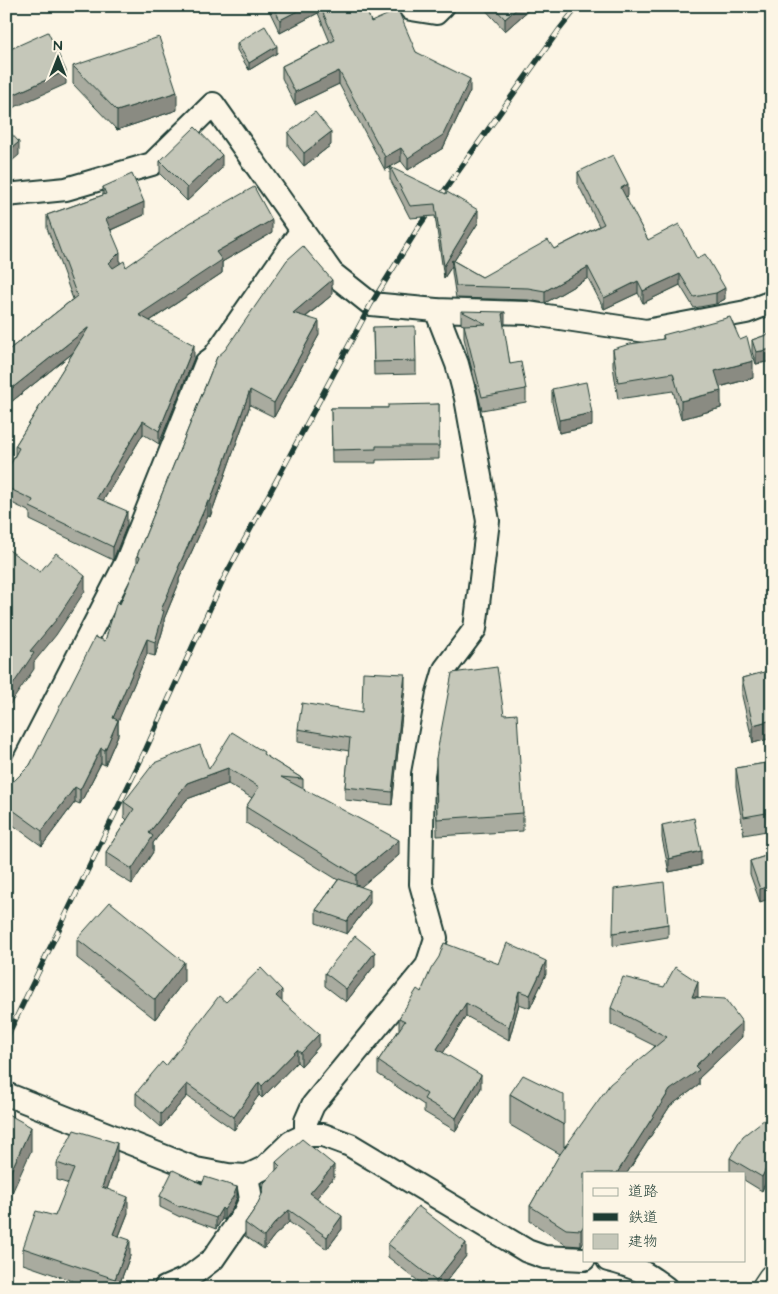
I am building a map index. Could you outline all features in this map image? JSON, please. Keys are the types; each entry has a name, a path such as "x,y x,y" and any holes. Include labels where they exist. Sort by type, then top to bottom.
{"main road":[{"path":"766,1288 772,1279"}],"street":[{"path":"409,6 411,9 436,13 443,6"},
{"path":"6,195 66,189 152,164 214,104 332,273 371,304 436,310 527,313 646,331 746,312 772,302"},
{"path":"6,785 18,773 126,563 206,363 214,357 302,230"},
{"path":"306,1135 306,1121 313,1105 427,966 436,938 421,884 423,774 438,693 445,669 474,629 488,521 466,398 457,364 436,310"},
{"path":"6,1094 196,1169 228,1175 247,1176 264,1168 291,1142 306,1135 323,1135 350,1145 528,1251 544,1257 583,1260"},
{"path":"165,1288 188,1278 213,1259 244,1214 251,1199 247,1176"},
{"path":"617,1262 643,1271 666,1288"}],"building":[{"path":"273,6 307,6 280,20"},
{"path":"320,6 365,6 371,22 398,10 416,52 470,79 443,135 408,158 401,148 385,157 339,71 295,92 282,66 335,40"},
{"path":"493,6 520,6 505,19"},
{"path":"265,26 277,46 249,63 237,43"},
{"path":"48,32 66,71 6,98 6,51"},
{"path":"159,37 177,92 117,111 73,66"},
{"path":"315,112 331,132 304,153 288,133"},
{"path":"195,127 222,155 187,188 160,161"},
{"path":"6,128 19,142 6,153"},
{"path":"613,155 628,184 621,188 648,240 679,224 697,259 705,254 725,288 716,293 694,297 680,274 643,291 638,281 604,298 588,267 545,291 528,288 456,286 452,260 482,277 548,240 554,249 604,224 578,172"},
{"path":"390,167 446,194 447,192 478,210 444,266 435,204 410,206"},
{"path":"132,174 144,202 106,219 120,252 109,263 113,268 124,261 126,267 190,223 254,187 272,220 216,252 222,260 139,315 194,345 159,431 143,421 97,498 127,511 113,547 30,507 33,500 6,487 6,473 19,448 15,446 89,327 11,389 6,383 6,352 77,296 47,215 106,194 103,187"},
{"path":"303,246 332,280 293,313 319,321 274,403 250,390 210,502 208,501 161,610 164,611 155,642 147,639 113,718 118,720 105,750 101,748 80,790 75,787 42,831 6,805 6,785 15,780 30,765 95,637 105,641 117,601 120,604 140,557 137,556 217,357 225,350 287,260"},
{"path":"461,311 505,312 502,314 510,364 521,362 526,389 482,397 464,325 486,324"},
{"path":"730,317 740,340 747,337 753,361 715,371 721,391 681,401 673,373 618,382 613,349 630,344 664,339 663,335"},
{"path":"415,326 416,361 374,362 373,327"},
{"path":"772,333 772,349 756,352 752,340"},
{"path":"586,382 592,413 559,420 552,389"},
{"path":"439,404 439,446 376,446 376,449 332,450 331,408 388,408 388,405"},
{"path":"6,548 40,572 56,553 85,576 56,620 30,651 34,653 6,695"},
{"path":"497,667 504,715 517,714 523,813 437,819 436,758 452,673"},
{"path":"772,670 772,720 753,725 742,678"},
{"path":"363,672 405,674 392,792 345,787 350,738 298,729 302,703 362,713"},
{"path":"232,732 303,779 281,777 399,840 356,875 246,807 259,787 228,768 187,783 149,833 153,836 132,869 106,852 134,809 124,802 154,763 200,745 209,769"},
{"path":"772,762 772,812 744,817 736,768"},
{"path":"694,818 701,851 669,859 662,825"},
{"path":"772,854 772,885 760,889 750,861"},
{"path":"339,879 370,890 347,921 316,910"},
{"path":"664,882 668,924 613,933 614,889"},
{"path":"110,902 184,962 155,1000 77,939"},
{"path":"355,936 375,952 346,989 325,973"},
{"path":"444,943 499,964 507,943 546,961 530,995 519,991 509,1027 466,1003 437,1049 481,1075 456,1118 424,1099 427,1094 378,1061 405,1021 399,1018 417,989 421,992"},
{"path":"675,967 698,982 692,997 725,999 742,1022 695,1066 699,1070 670,1090 618,1172 583,1172 583,1227 581,1230 566,1229 530,1206 558,1157 610,1084 667,1037 611,1008 623,977 664,987"},
{"path":"261,968 282,990 276,996 319,1034 301,1053 297,1050 262,1086 259,1082 234,1117 187,1084 161,1114 136,1093 162,1062 166,1066 219,996 226,1002"},
{"path":"523,1075 564,1095 564,1125 510,1094"},
{"path":"6,1113 31,1127 6,1182"},
{"path":"765,1119 772,1123 772,1158 762,1177 730,1158 743,1136"},
{"path":"74,1130 117,1143 102,1187 128,1197 113,1234 130,1240 115,1279 23,1248 36,1211 55,1216 74,1169 57,1163"},
{"path":"302,1139 334,1165 310,1193 342,1216 327,1237 289,1210 264,1237 245,1223 256,1207 263,1192 264,1183 280,1166 276,1162"},
{"path":"173,1170 202,1184 205,1177 237,1187 233,1197 224,1210 222,1208 216,1218 180,1207 160,1196"},
{"path":"418,1206 466,1243 436,1281 388,1244"}],"railway":[{"path":"6,1039 146,749 222,582 371,304 420,225 578,6"}]}
